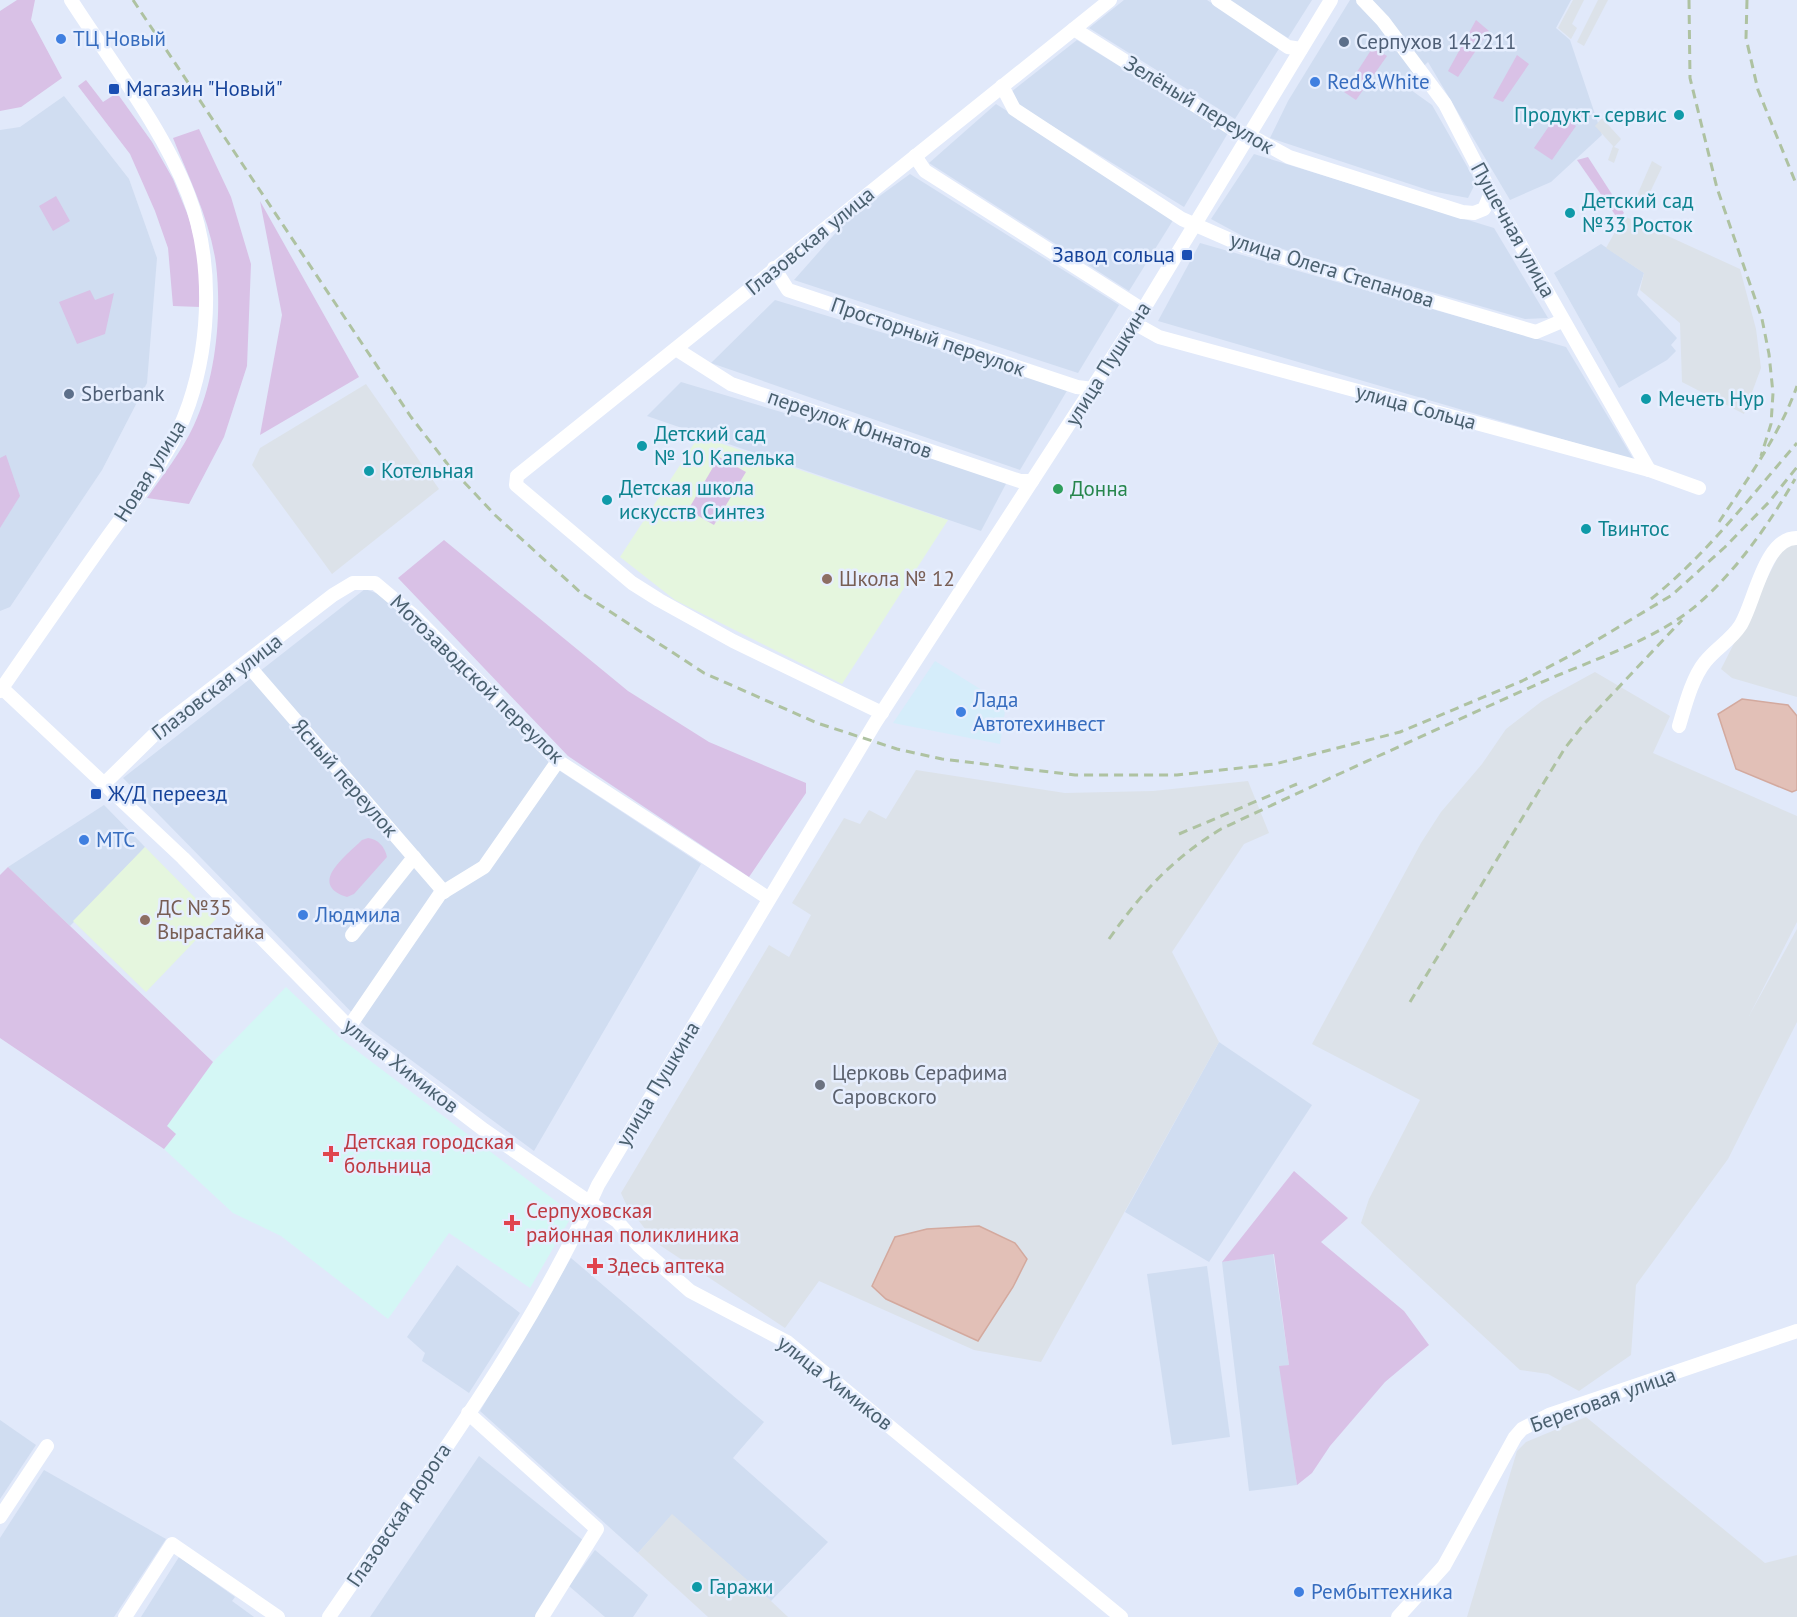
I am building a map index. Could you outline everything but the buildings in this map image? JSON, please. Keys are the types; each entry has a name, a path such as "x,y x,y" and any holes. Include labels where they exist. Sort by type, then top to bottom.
{"street":[{"name":"Новая улица","path":"1,690 135,499 174,439 191,397 203,337 205,284 202,257 189,196 165,146 71,0"},
{"name":"Глазовская улица","path":"879,718 733,641 632,583 516,485 517,476 1110,0"},
{"path":"1218,0 1288,46 1301,50"},
{"name":"улица Пушкина","path":"468,1413 583,1221 598,1185 768,898 879,718 1143,310 1330,0"},
{"name":"Пушечная улица","path":"1363,0 1383,21 1445,104 1562,321 1649,470"},
{"name":"Зелёный переулок","path":"1074,29 1236,132 1249,135 1289,157 1462,213 1484,209 1491,193"},
{"name":"улица Олега Степанова","path":"1002,86 1014,109 1182,219 1195,222 1244,246 1536,332 1562,321"},
{"path":"915,156 925,171 1143,310"},
{"name":"Просторный переулок","path":"774,268 788,290 1077,387 1093,389"},
{"name":"улица Сольца","path":"1134,323 1159,338 1649,470 1699,488"},
{"name":"переулок Юннатов","path":"676,349 731,384 1020,481 1032,482"},
{"path":"1679,726 1704,663 1741,625 1754,589 1777,547 1791,538 1797,538"},
{"name":"Мотозаводской переулок","path":"333,595 352,583 375,583 413,615 558,761 768,898"},
{"name":"Глазовская улица","path":"105,783 164,725 333,595"},
{"name":"Ясный переулок","path":"246,663 444,892"},
{"name":"улица Химиков","path":"1,690 105,783 349,1027 484,1130 617,1221 638,1245 690,1291 796,1349 1121,1617"},
{"path":"349,1027 444,892 484,867 558,761"},
{"path":"352,935 414,857"},
{"name":"Береговая улица","path":"1398,1617 1444,1566 1508,1447 1522,1429 1549,1415 1780,1339 1797,1331"},
{"path":"468,1413 597,1529 542,1617"},
{"name":"Глазовская дорога","path":"329,1617 468,1413"},
{"path":"0,1517 47,1446"},
{"path":"125,1617 172,1544 278,1617"}],"shaded area":[{"path":"17,0 35,0 31,20 62,78 21,107 0,111 0,11"},
{"path":"1124,0 1207,0 1280,47 1235,119 1089,28"},
{"path":"1227,0 1312,0 1288,38"},
{"path":"1350,0 1571,0 1556,28 1570,40 1602,135 1551,182 1510,200 1428,62 1404,85 1432,105 1476,182 1468,198 1431,191 1270,138 1288,101"},
{"path":"1573,0 1584,0 1572,24 1577,28 1571,39 1558,28"},
{"path":"1598,0 1608,0 1584,46 1577,42"},
{"path":"1476,20 1489,31 1458,77 1448,71"},
{"path":"1077,40 1228,133 1184,207 1021,107 1011,92"},
{"path":"1373,47 1387,56 1356,100 1344,92"},
{"path":"1517,55 1529,64 1503,102 1493,98"},
{"path":"86,80 103,102 117,93 152,142 173,179 189,218 199,257 200,307 173,306 168,248 155,211 130,154 78,86"},
{"path":"64,96 129,179 157,258 147,383 102,470 10,607 0,611 0,130 20,127"},
{"path":"996,104 1175,217 1129,291 929,163"},
{"path":"1558,113 1576,126 1552,160 1534,148"},
{"path":"1602,118 1621,139 1614,147 1619,149 1614,163 1608,160 1613,146 1595,126"},
{"path":"199,129 231,197 251,264 247,366 224,437 189,504 147,498 194,425 208,387 216,346 218,284 213,248 198,200 173,138"},
{"path":"1254,154 1494,228 1548,318 1525,319 1248,239 1211,219"},
{"path":"1588,157 1624,213 1618,219 1577,160"},
{"path":"1652,161 1662,167 1644,205 1635,200"},
{"path":"910,174 1119,305 1078,373 794,280 848,219"},
{"path":"56,196 70,221 53,231 39,206"},
{"path":"260,201 359,377 260,435 282,315"},
{"path":"1624,216 1740,269 1756,329 1761,368 1744,414 1682,382 1680,323 1640,290 1644,273 1606,248"},
{"path":"1200,243 1566,347 1634,460 1158,321"},
{"path":"1601,244 1644,273 1637,295 1677,338 1671,345 1676,351 1667,360 1619,388 1554,273"},
{"path":"90,290 95,300 114,293 105,334 77,344 59,302"},
{"path":"775,300 1068,389 1020,470 711,363"},
{"path":"681,382 1008,480 981,531 647,416"},
{"path":"366,384 439,489 332,574 252,465 260,448"},
{"path":"699,436 948,520 842,684 675,600 620,557"},
{"path":"6,455 20,496 0,528 0,458"},
{"path":"719,457 746,472 714,525 688,510"},
{"path":"444,540 628,691 709,742 806,783 806,793 749,877 568,756 398,578"},
{"path":"1793,540 1797,541 1797,697 1732,678 1721,669 1780,553"},
{"path":"365,589 384,596 560,771 701,864 534,1151 365,1026 123,778"},
{"path":"935,661 1006,705 1000,744 893,723"},
{"path":"1595,672 1670,716 1653,753 1797,816 1797,922 1749,1016 1797,929 1797,1022 1728,1159 1636,1285 1631,1355 1579,1391 1548,1374 1520,1370 1361,1223 1369,1199 1420,1100 1312,1044 1421,843 1441,812 1482,764 1506,729 1542,701"},
{"path":"1742,699 1788,705 1797,716 1797,790 1792,792 1736,769 1718,714"},
{"path":"916,770 1065,793 1153,791 1248,781 1269,833 1244,844 1172,952 1219,1042 1041,1362 974,1350 819,1281 785,1328 655,1242 626,1204 621,1193 769,945 789,957 811,915 792,903 844,818 860,824 869,810 886,819"},
{"path":"104,805 145,847 70,926 8,867"},
{"path":"368,838 380,844 387,857 354,894 347,897 330,885 330,877 340,862 362,840"},
{"name":"ДС №35 Вырастайка","path":"145,847 216,919 146,992 73,921"},
{"path":"8,867 213,1062 167,1126 176,1134 164,1149 0,1038 0,875"},
{"name":"Детская городская больница","path":"286,987 340,1038 573,1214 530,1288 449,1233 388,1319 281,1236 233,1213 164,1149 176,1135 166,1126 213,1062"},
{"path":"1219,1042 1312,1105 1209,1262 1125,1212"},
{"path":"1294,1171 1348,1218 1321,1242 1404,1311 1429,1345 1385,1382 1330,1446 1312,1473 1297,1485 1279,1366 1289,1365 1274,1254 1222,1262"},
{"path":"979,1226 1015,1243 1027,1259 1013,1287 978,1341 886,1299 872,1286 895,1237 927,1229"},
{"path":"1273,1253 1289,1365 1280,1367 1297,1485 1249,1491 1222,1262"},
{"path":"571,1258 764,1422 733,1458 828,1542 771,1601 672,1515 638,1553 480,1411"},
{"path":"457,1265 520,1313 469,1393 422,1361 425,1353 407,1337"},
{"path":"1207,1266 1230,1437 1172,1445 1147,1274"},
{"path":"1586,1417 1765,1563 1797,1555 1797,1617 1467,1617 1517,1451 1526,1442"},
{"path":"0,1420 36,1445 0,1499"},
{"path":"479,1456 584,1541 536,1617 370,1617"},
{"path":"44,1470 166,1539 114,1617 0,1617 0,1538"},
{"path":"672,1514 788,1617 708,1617 638,1553"},
{"path":"595,1550 648,1595 633,1617 605,1617 569,1586"},
{"path":"179,1557 235,1597 232,1601 254,1617 141,1617"}],"railway":[{"path":"133,0 411,417 449,466 495,515 580,592 704,673 817,723 897,749 942,759 1075,775 1177,775 1275,764 1400,732 1522,681 1577,652 1672,595 1725,547 1769,502 1797,467"},
{"path":"1689,0 1690,78 1717,188 1762,319 1769,354 1773,393 1771,424 1761,456"},
{"path":"1747,0 1746,38 1758,90 1797,186"},
{"path":"1719,522 1752,473 1782,422 1797,386"},
{"path":"1651,599 1691,564 1797,443"},
{"path":"1109,939 1146,891 1159,878 1187,852 1221,829 1500,701 1622,649 1681,617 1712,591 1739,561 1764,529 1795,479"},
{"path":"1410,1002 1565,748 1584,724 1682,620"},
{"path":"1179,834 1297,784"}],"place":[{"name":"ТЦ Новый","path":"61,39"},
{"name":"Серпухов 142211","path":"1344,42"},
{"name":"Red&White","path":"1315,82"},
{"name":"Магазин \"Новый\"","path":"114,89"},
{"name":"Продукт - сервис","path":"1679,115"},
{"name":"Детский сад №33 Росток","path":"1570,213"},
{"name":"Завод сольца","path":"1187,255"},
{"name":"Sberbank","path":"69,394"},
{"name":"Мечеть Нур","path":"1646,399"},
{"name":"Детский сад № 10 Капелька","path":"642,446"},
{"name":"Котельная","path":"369,471"},
{"name":"Донна","path":"1058,489"},
{"name":"Детская школа искусств Синтез","path":"607,500"},
{"name":"Твинтос","path":"1586,529"},
{"name":"Школа № 12","path":"827,579"},
{"name":"Лада Автотехинвест","path":"961,712"},
{"name":"Ж/Д переезд","path":"96,794"},
{"name":"МТС","path":"84,840"},
{"name":"Людмила","path":"303,915"},
{"name":"ДС №35 Вырастайка","path":"145,920"},
{"name":"Церковь Серафима Саровского","path":"820,1085"},
{"name":"Детская городская больница","path":"331,1154"},
{"name":"Серпуховская районная поликлиника","path":"512,1223"},
{"name":"Здесь аптека","path":"595,1266"},
{"name":"Гаражи","path":"697,1587"},
{"name":"Рембыттехника","path":"1299,1592"}]}
